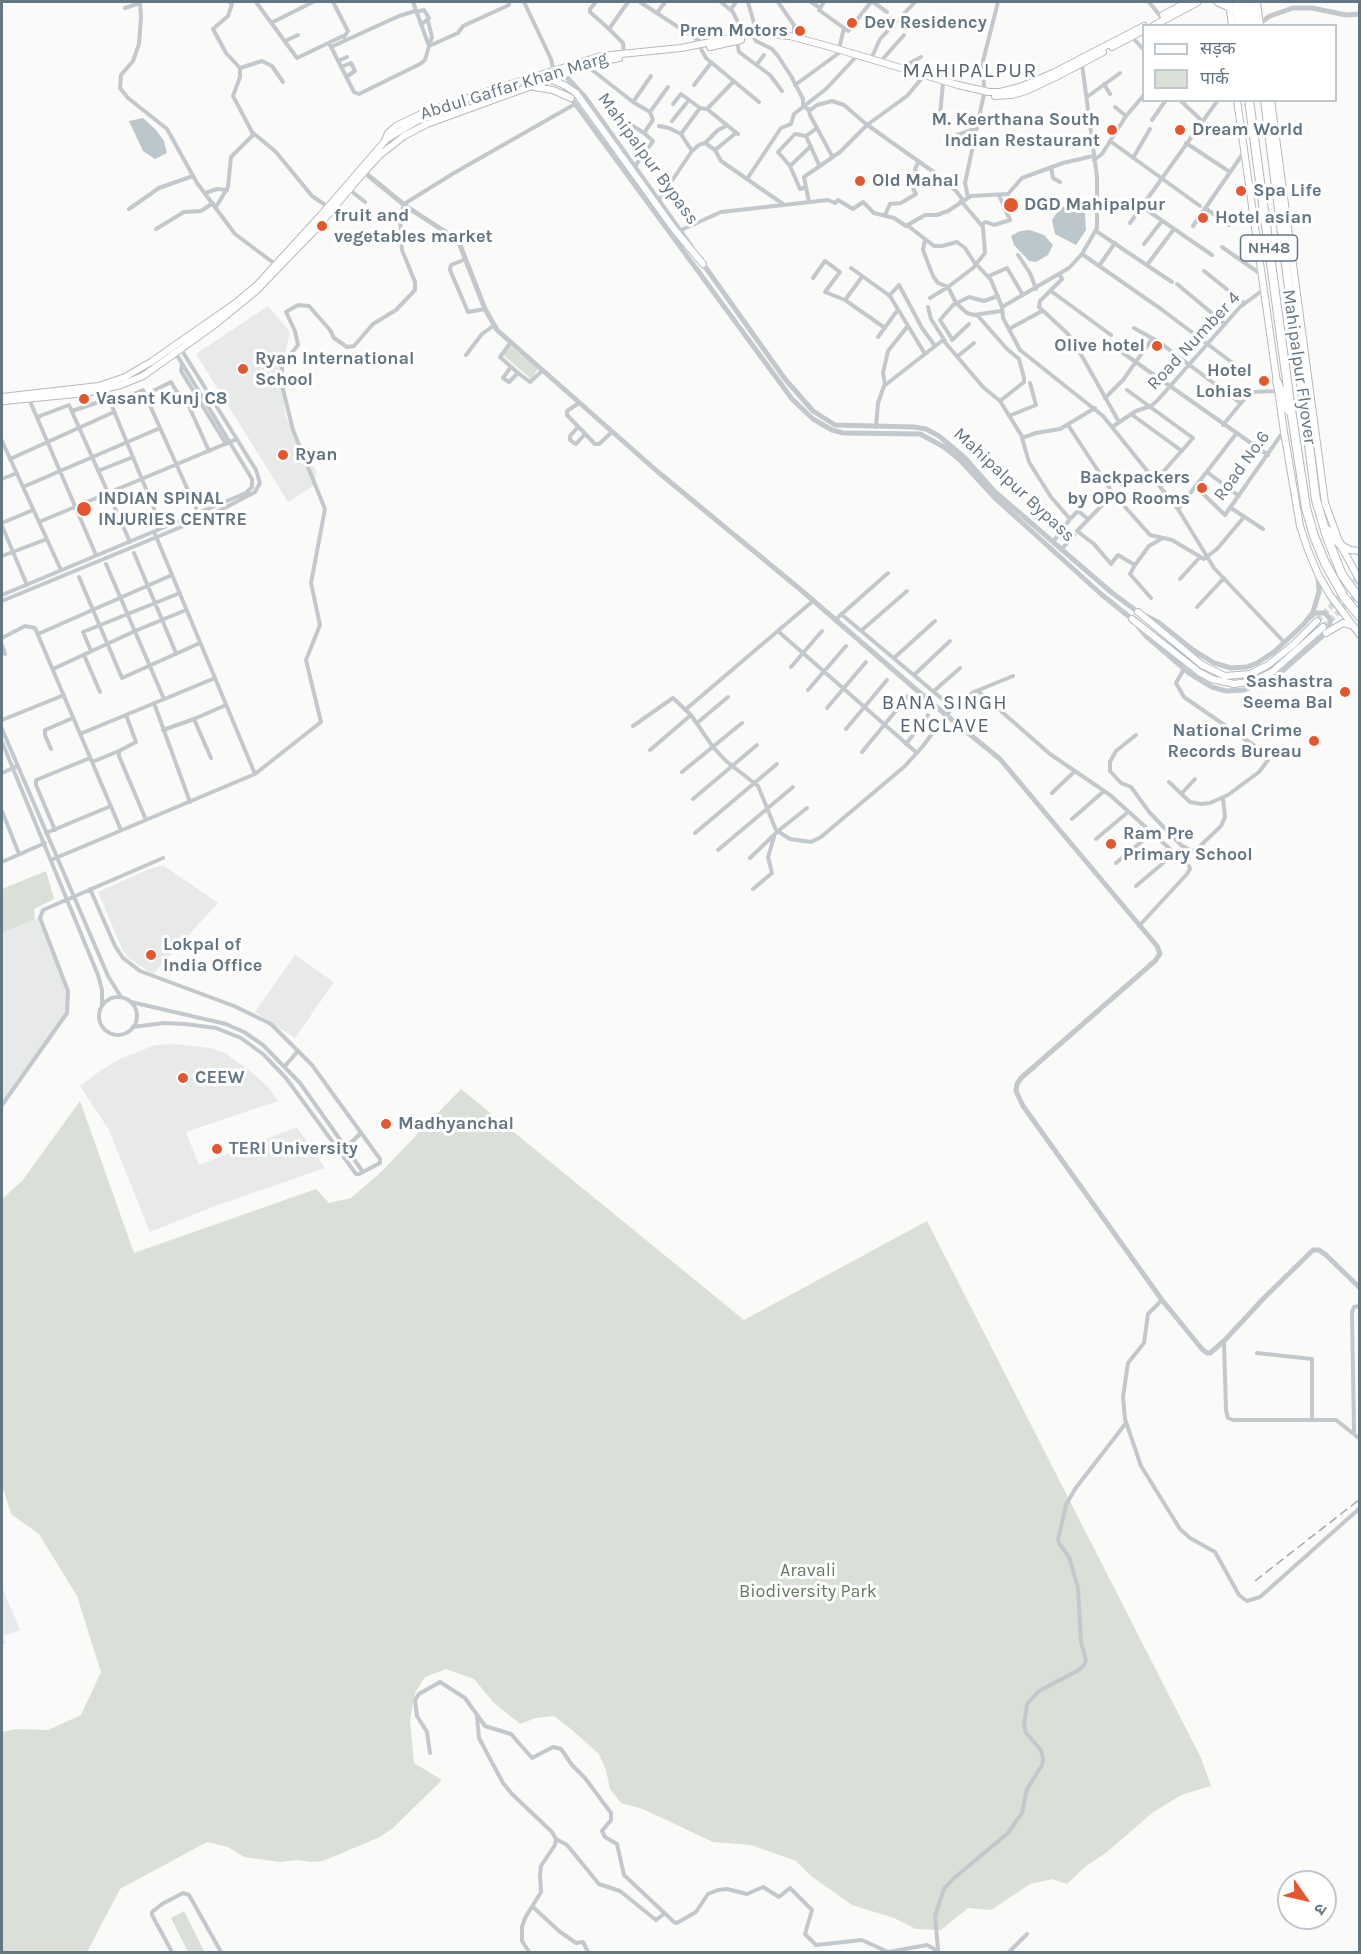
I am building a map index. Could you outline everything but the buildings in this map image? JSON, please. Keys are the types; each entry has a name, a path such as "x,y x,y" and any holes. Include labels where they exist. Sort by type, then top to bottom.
{"highway":[{"path":"1238,2 1241,24"},
{"path":"1252,2 1258,24"},
{"name":"Mahipalpur Flyover","path":"1249,102 1293,420"},
{"name":"Mahipalpur Flyover","path":"1264,102 1316,500 1323,525"},
{"path":"1277,387 1293,420"},
{"name":"NH48","path":"1293,420 1306,508 1314,536 1334,580 1359,617"},
{"path":"1323,525 1340,544"},
{"name":"NH48","path":"1323,525 1344,579 1359,599"}],"main road":[{"name":"Abdul Gaffar Khan Marg","path":"1147,24 1187,2"},
{"path":"1157,24 1197,2"},
{"path":"1217,2 1229,5 1232,24"},
{"path":"1246,2 1249,24"},
{"path":"1257,2 1258,24"},
{"name":"Abdul Gaffar Khan Marg","path":"2,399 30,401 105,389 138,378 249,292 278,266 364,172 397,141 420,126 602,56 703,47 744,36 780,38 871,59 984,93 1000,92 1029,83 1142,27"},
{"name":"Abdul Gaffar Khan Marg","path":"278,266 385,141 388,133 410,118 501,87 608,60 703,47 774,34 794,37 922,78 1003,96 1020,93 1082,64 1142,31"},
{"path":"385,141 417,121 544,79 555,81 566,86 674,230 703,264"},
{"path":"1237,102 1277,387 1300,526 1318,574 1359,635"},
{"path":"1271,102 1325,503 1340,544 1359,581"},
{"name":"Abdul Gaffar Khan Marg","path":"2,399 72,391 108,384 133,373 176,348"},
{"path":"1340,544 1350,550 1359,551"},
{"path":"1138,612 1202,665 1225,676 1250,674 1268,666 1317,621"},
{"path":"1132,619 1199,672 1212,679 1234,684 1254,681 1272,672 1325,630 1343,623 1351,626"}],"street":[{"path":"125,8 140,2 139,44 133,61 121,75 120,88 128,98 167,129 193,176 235,234 278,266"},
{"path":"230,2 232,4 228,16 213,29 226,53 240,68 240,77 233,97 254,134 276,152 312,196 328,207"},
{"path":"258,2 297,58 399,16 425,11 429,18 432,38 425,60 359,94 354,92 330,45"},
{"path":"273,22 313,2"},
{"path":"333,2 348,31 344,38"},
{"path":"412,2 429,45"},
{"path":"429,45 458,33 463,26 508,5 509,2"},
{"path":"524,2 559,73"},
{"path":"596,2 590,12 624,45 624,54"},
{"path":"609,29 628,2"},
{"path":"640,2 703,47 706,58 711,63 759,102"},
{"path":"657,13 665,2"},
{"path":"721,2 731,9 744,36"},
{"path":"731,9 736,2"},
{"path":"748,2 758,42 774,51 790,73 803,99 803,105"},
{"path":"778,2 794,25 794,37"},
{"path":"811,2 850,31 872,2 887,12"},
{"path":"820,8 824,2"},
{"path":"871,59 880,39 915,2"},
{"path":"964,199 984,93 983,61 998,2"},
{"path":"1149,2 1161,16"},
{"path":"1259,24 1270,16 1293,8 1312,8 1346,15 1359,14"},
{"path":"421,25 428,21"},
{"path":"795,85 839,51 844,28"},
{"path":"880,62 904,34"},
{"path":"285,41 298,35"},
{"path":"1132,37 1142,49"},
{"path":"737,41 739,52 772,76 782,91"},
{"path":"757,64 764,55"},
{"path":"339,61 347,57"},
{"path":"900,68 921,57"},
{"path":"747,179 781,128 791,124 794,114 826,89 855,58"},
{"path":"240,68 262,61 272,66 284,82"},
{"path":"342,67 351,63 355,71 346,77"},
{"path":"694,85 711,63"},
{"path":"977,316 1001,309 1060,275 1082,254 1096,231 1099,217 1097,177 1082,64"},
{"path":"586,66 633,102 650,112 653,120 644,133"},
{"path":"1087,98 1120,72"},
{"name":"Mahipalpur Bypass","path":"559,73 574,98 804,413 832,430 909,432 920,434 944,447 960,460 996,499 1132,619 1145,635 1184,669 1212,687 1226,691 1244,690 1274,677 1325,630"},
{"name":"Mahipalpur Bypass","path":"559,73 585,97 785,379 807,406 835,424 920,428 939,436 964,457 994,490 1111,592 1138,612 1158,622 1204,658 1225,667 1247,667 1268,657 1285,643 1309,618 1316,606 1319,592 1318,574"},
{"path":"633,102 651,76"},
{"path":"809,202 804,177 840,152 867,125 907,96 917,87 922,78"},
{"path":"707,109 734,81"},
{"path":"940,115 943,83"},
{"path":"1104,84 1110,94"},
{"path":"650,112 668,87"},
{"path":"673,104 681,94 700,108 707,109 737,133 715,150"},
{"path":"906,225 925,215 948,211 964,199 979,194 1010,193 1022,178 1051,167 1094,158 1102,154 1142,96"},
{"path":"51,860 255,774 321,722 306,660 320,625 311,583 325,509 293,430 282,385 282,365 298,345 295,331 286,312 298,304 309,306 334,338 347,347 357,343 373,324 387,317 411,297 416,286 402,250 400,218 404,204 574,98"},
{"path":"672,121 689,100"},
{"path":"809,110 827,102 835,101 844,105 867,125 956,190 982,224 985,253 977,264 930,298"},
{"path":"1152,120 1165,102"},
{"path":"1182,102 1202,121"},
{"path":"1130,223 1216,102"},
{"path":"803,105 809,110 832,156"},
{"path":"1115,107 1126,117"},
{"path":"681,134 700,108"},
{"path":"614,114 653,141 635,166"},
{"path":"659,126 681,134 692,151"},
{"path":"659,200 692,151 726,126"},
{"path":"806,187 800,189 790,165 778,152 795,134 806,136 817,128"},
{"path":"952,137 978,128"},
{"path":"1133,158 1150,129"},
{"path":"156,229 184,212 201,211 214,205 227,190 231,157 254,134"},
{"path":"806,136 819,165"},
{"path":"1110,141 1200,206"},
{"path":"705,143 715,150 721,161 783,204"},
{"path":"1186,143 1230,172"},
{"path":"790,165 811,146"},
{"path":"1193,226 1244,151"},
{"path":"885,216 890,204 901,203 916,194 913,188 919,179 915,169 919,161"},
{"path":"1051,167 1053,178 1060,182"},
{"path":"364,172 404,204 456,238 493,326 612,432 1006,764 1159,948 1158,957 1021,1078 1016,1090 1029,1115 1162,1299 1206,1352 1212,1352 1224,1341 1307,1254 1315,1250 1326,1255 1359,1288"},
{"path":"129,208 159,188 193,176"},
{"path":"205,194 217,189 227,190"},
{"path":"349,189 365,202"},
{"path":"982,224 986,222 994,225 1010,220 999,195"},
{"path":"681,230 721,212 828,200 835,203 838,200 853,208 862,202 874,213 906,225 936,246 958,243 989,276 1009,329 1020,350 1095,408 1178,509 1208,558 1224,578 1285,643"},
{"path":"1141,206 1212,255"},
{"path":"1205,208 1229,225"},
{"path":"1144,244 1162,221"},
{"path":"1147,265 1174,229"},
{"path":"1096,231 1174,283 1226,324"},
{"path":"925,240 923,248 936,282 948,287 956,303 967,313 977,316 1020,362 1025,381 1000,401"},
{"path":"1099,266 1115,243"},
{"path":"1221,247 1262,276"},
{"path":"1082,254 1208,343 1246,373"},
{"path":"1018,255 1036,289"},
{"path":"466,259 451,265 450,270 468,312 484,309"},
{"path":"813,278 825,261 840,272 825,292 845,300 885,328"},
{"path":"851,268 889,296 925,354"},
{"path":"989,276 1007,268 1023,296"},
{"path":"1204,271 1244,303"},
{"path":"1060,275 1062,279 1038,303 1042,311 1072,339 1119,422"},
{"path":"845,300 862,277"},
{"path":"889,296 899,285 922,328 935,346"},
{"name":"Road Number 4","path":"1112,427 1131,414 1158,401 1244,303 1264,289"},
{"path":"1051,291 1111,335"},
{"path":"952,339 940,320 956,303 969,297 984,301 998,296"},
{"path":"928,308 931,319 946,342 983,387 1000,401 1023,438 1029,462 1049,494 1070,519"},
{"path":"878,338 897,311"},
{"path":"1009,329 1042,311"},
{"path":"876,427 878,403 885,385 935,346 952,339 969,324"},
{"path":"466,355 482,334 493,326"},
{"path":"885,385 883,373 888,351 907,327"},
{"path":"1134,328 1189,364 1240,402"},
{"path":"1105,398 1136,363 1152,339"},
{"path":"511,342 500,357 531,382 542,371"},
{"path":"958,356 974,343"},
{"path":"176,348 182,364 228,443"},
{"path":"2,595 96,555 215,513 252,495 258,489 260,483 258,475 237,439 176,348"},
{"path":"1014,354 1020,350"},
{"path":"1123,353 1236,434 1268,454"},
{"path":"1020,362 1028,357"},
{"path":"2,601 155,534 162,528 246,493 252,487 252,479 181,371 182,364"},
{"path":"511,367 503,378 509,382 518,373"},
{"path":"145,395 171,382 183,402 197,398"},
{"path":"1009,416 1036,405 1030,383"},
{"path":"1224,425 1250,392 1277,387"},
{"path":"105,389 162,528"},
{"path":"110,404 141,390 196,508"},
{"path":"1127,390 1193,438 1155,481"},
{"path":"72,411 108,399"},
{"path":"30,401 96,555"},
{"path":"187,402 209,451"},
{"path":"579,403 567,411 567,415 597,445 612,432"},
{"path":"38,419 40,416 67,405 72,411 130,542"},
{"path":"1023,438 1059,429 1095,408"},
{"path":"10,459 114,412"},
{"path":"1131,414 1182,451"},
{"path":"1068,425 1115,495 1150,535 1172,540 1200,557 1208,558"},
{"path":"578,427 570,436 570,440 576,444 585,434"},
{"path":"23,487 160,428"},
{"name":"Road No.6","path":"1196,487 1224,514 1231,508 1284,432"},
{"path":"1178,509 1236,434"},
{"path":"39,522 237,439"},
{"path":"2,441 61,570"},
{"path":"98,471 133,457"},
{"path":"1207,472 1239,496"},
{"path":"2,479 16,473"},
{"path":"252,487 258,489"},
{"path":"1115,495 1077,531 1094,544 1112,564 1118,555 1135,565"},
{"path":"1231,508 1263,529"},
{"path":"27,585 2,524 33,510"},
{"path":"1053,542 1078,511 1088,519"},
{"path":"1208,558 1244,517"},
{"path":"155,534 255,774"},
{"path":"1061,550 1074,535"},
{"path":"1151,598 1130,574 1149,546 1162,538"},
{"path":"2,556 47,539"},
{"path":"134,553 176,653"},
{"path":"1180,579 1200,557"},
{"path":"106,564 164,699"},
{"path":"834,621 888,573"},
{"path":"38,634 172,575"},
{"path":"79,577 122,678 200,643"},
{"path":"1197,607 1224,578"},
{"path":"862,630 907,591"},
{"path":"91,651 83,632 180,593"},
{"path":"685,710 813,602"},
{"path":"53,669 186,610"},
{"path":"1309,618 1319,612 1327,615 1331,624 1325,630"},
{"path":"842,614 953,708"},
{"path":"894,658 935,621"},
{"path":"2,638 25,626 35,628 121,830"},
{"path":"779,632 917,753"},
{"path":"791,667 822,632"},
{"path":"914,675 950,641"},
{"path":"2,645 6,654"},
{"path":"808,690 846,646"},
{"path":"84,655 100,692"},
{"path":"827,708 866,662"},
{"path":"934,691 960,668"},
{"path":"1169,782 1190,802 1210,803 1222,798 1263,768 1267,762 1265,753 1184,697 1176,683 1184,669"},
{"path":"633,726 672,698 691,716 713,747 732,767 755,783 762,792 777,832 800,842 811,842 817,840 895,776 917,753 953,708 977,690 1013,676"},
{"path":"80,734 215,678"},
{"path":"846,729 887,680"},
{"path":"977,690 1050,754 1104,791 1189,866 1189,871 1139,926"},
{"path":"2,720 64,695"},
{"path":"862,752 908,696"},
{"path":"696,723 728,697"},
{"path":"154,704 190,802"},
{"path":"163,730 226,705"},
{"path":"55,830 36,780 119,751 136,742 126,715"},
{"path":"906,744 928,715"},
{"path":"650,750 691,716"},
{"path":"51,749 45,730 74,718"},
{"path":"194,719 211,758"},
{"path":"682,772 742,723"},
{"path":"2,729 3,741 46,834 46,842 56,858 108,976 121,997 131,1002 226,1024 254,1038 300,1083 363,1172"},
{"path":"1136,735 1116,751 1110,762 1110,771 1121,783 1131,788 1150,813 1181,845 1195,850 1221,826 1226,817 1222,798"},
{"path":"693,799 758,745"},
{"path":"119,751 119,756 146,820"},
{"path":"695,833 777,764"},
{"path":"2,773 15,767"},
{"path":"15,767 100,982 102,1005 99,1018 106,1031 115,1035 123,1034 133,1027 164,1023 185,1024 216,1028 241,1038 263,1054 286,1078 356,1174 379,1164 381,1161 312,1065 271,1024 140,971 123,958 115,946 90,889"},
{"path":"1052,793 1075,771"},
{"path":"1182,793 1195,779"},
{"path":"718,850 793,787"},
{"path":"1072,819 1104,791"},
{"path":"46,834 111,806"},
{"path":"750,858 807,808"},
{"path":"2,811 19,854"},
{"path":"1096,839 1128,812"},
{"path":"753,889 772,873 768,857 777,832"},
{"path":"1116,863 1152,832"},
{"path":"2,862 46,842"},
{"path":"1136,886 1175,853"},
{"path":"2,1105 67,1013 68,991 40,914 46,907 163,858"},
{"path":"102,1005 111,998 121,997"},
{"path":"131,1002 137,1014 133,1027"},
{"path":"285,1066 298,1051"},
{"path":"340,1153 361,1132"},
{"path":"1162,1299 1148,1314 1144,1343 1128,1363 1123,1397 1126,1423 1141,1466 1180,1529 1190,1538 1208,1546 1215,1552 1236,1591 1247,1601 1256,1599 1267,1592 1359,1508"},
{"path":"1354,1433 1352,1312 1355,1306 1359,1306"},
{"path":"1224,1341 1228,1418 1233,1420 1339,1421 1359,1439"},
{"path":"1257,1353 1312,1359 1312,1419"},
{"path":"938,1952 935,1916 944,1889 1008,1833 1022,1813 1027,1789 1042,1765 1041,1750 1026,1733 1024,1726 1027,1704 1039,1691 1079,1670 1086,1660 1081,1642 1078,1588 1069,1557 1059,1544 1059,1540 1066,1505 1075,1489 1126,1423"},
{"path":"430,1753 427,1732 417,1716 415,1700 419,1694 438,1682 465,1698 477,1717 488,1728 511,1734 532,1758 553,1747 561,1749 612,1815 611,1820 602,1831 605,1837 617,1844 624,1875 677,1923 696,1912 708,1894 718,1890 727,1889 747,1894 763,1887 779,1897 790,1888 812,1910 806,1934 816,1945 862,1940 888,1952 927,1945 938,1952"},
{"path":"477,1717 479,1738 503,1783 512,1794 552,1832 556,1839 567,1845 599,1884 620,1891 656,1920 664,1913"},
{"path":"529,1953 521,1934 525,1919 542,1892 541,1866 555,1845 556,1839"},
{"path":"172,1953 152,1916 153,1910 186,1893 221,1953"},
{"path":"533,1907 576,1943 583,1942 588,1953"},
{"path":"1009,1953 1027,1934"}],"shaded area":[{"path":"143,118 164,141 167,153 155,159 143,151 129,121"},
{"path":"1072,204 1085,213 1086,230 1076,245 1055,234 1052,220 1060,208"},
{"path":"1030,230 1044,235 1053,245 1048,255 1036,262 1029,261 1014,245 1011,236 1020,231"},
{"name":"Ryan International School","path":"268,306 290,332 281,372 286,417 316,471 315,485 288,502 196,354"},
{"path":"163,865 218,903 153,974 128,958 98,892"},
{"path":"39,917 68,991 67,1013 2,1108 2,933"},
{"path":"295,955 334,982 295,1038 255,1012"},
{"path":"174,1044 210,1048 225,1053 268,1087 278,1101 186,1132 199,1165 297,1127 325,1168 215,1206 150,1232 109,1130 80,1086 120,1059 155,1045"},
{"path":"2,1587 20,1630 3,1636 6,1644 2,1645"}],"green space":[{"path":"508,345 538,369 531,379 502,354"},
{"path":"46,871 54,899 34,909 35,919 2,933 2,889"},
{"name":"Aravali Biodiversity Park","path":"461,1089 744,1320 927,1221 1201,1758 1211,1786 1181,1795 1152,1813 1067,1884 1052,1879 1030,1884 991,1910 968,1908 941,1930 916,1929 894,1918 852,1905 811,1876 796,1861 751,1845 713,1842 643,1809 621,1803 610,1789 606,1770 599,1754 571,1729 554,1716 536,1718 520,1724 493,1702 474,1679 446,1669 425,1677 415,1693 410,1720 414,1763 442,1780 393,1828 380,1837 323,1861 310,1862 297,1860 280,1862 244,1857 228,1847 207,1842 120,1889 87,1952 2,1952 2,1732 16,1729 48,1730 81,1715 101,1672 77,1596 39,1534 11,1514 2,1485 2,1199 22,1181 80,1101 134,1253 316,1189 329,1203 351,1198 381,1172"},
{"path":"184,1911 204,1951 188,1952 171,1918"}],"tunnel":[{"path":"1317,621 1360,576"},
{"path":"1323,627 1359,593"}],"railway":[{"path":"1255,1581 1360,1499"}],"place":[{"name":"Dev Residency","path":"852,23"},
{"name":"Prem Motors","path":"800,31"},
{"name":"M. Keerthana South Indian Restaurant","path":"1112,130"},
{"name":"Dream World","path":"1180,130"},
{"name":"Old Mahal","path":"860,181"},
{"name":"Spa Life","path":"1241,191"},
{"name":"DGD Mahipalpur","path":"1011,205"},
{"name":"Hotel asian","path":"1203,218"},
{"name":"fruit and vegetables market","path":"322,226"},
{"name":"Olive hotel","path":"1157,346"},
{"name":"Ryan International School","path":"243,369"},
{"name":"Hotel Lohias","path":"1264,381"},
{"name":"Vasant Kunj C8","path":"84,399"},
{"name":"Ryan","path":"283,455"},
{"name":"Backpackers by OPO Rooms","path":"1202,488"},
{"name":"INDIAN SPINAL INJURIES CENTRE","path":"84,509"},
{"name":"Sashastra Seema Bal","path":"1345,692"},
{"name":"National Crime Records Bureau","path":"1314,741"},
{"name":"Ram Pre Primary School","path":"1111,844"},
{"name":"Lokpal of India Office","path":"151,955"},
{"name":"CEEW","path":"183,1078"},
{"name":"Madhyanchal","path":"386,1124"},
{"name":"TERI University","path":"217,1149"}],"district":[{"name":"MAHIPALPUR","path":"970,71"},
{"name":"BANA SINGH ENCLAVE","path":"945,714"}]}
